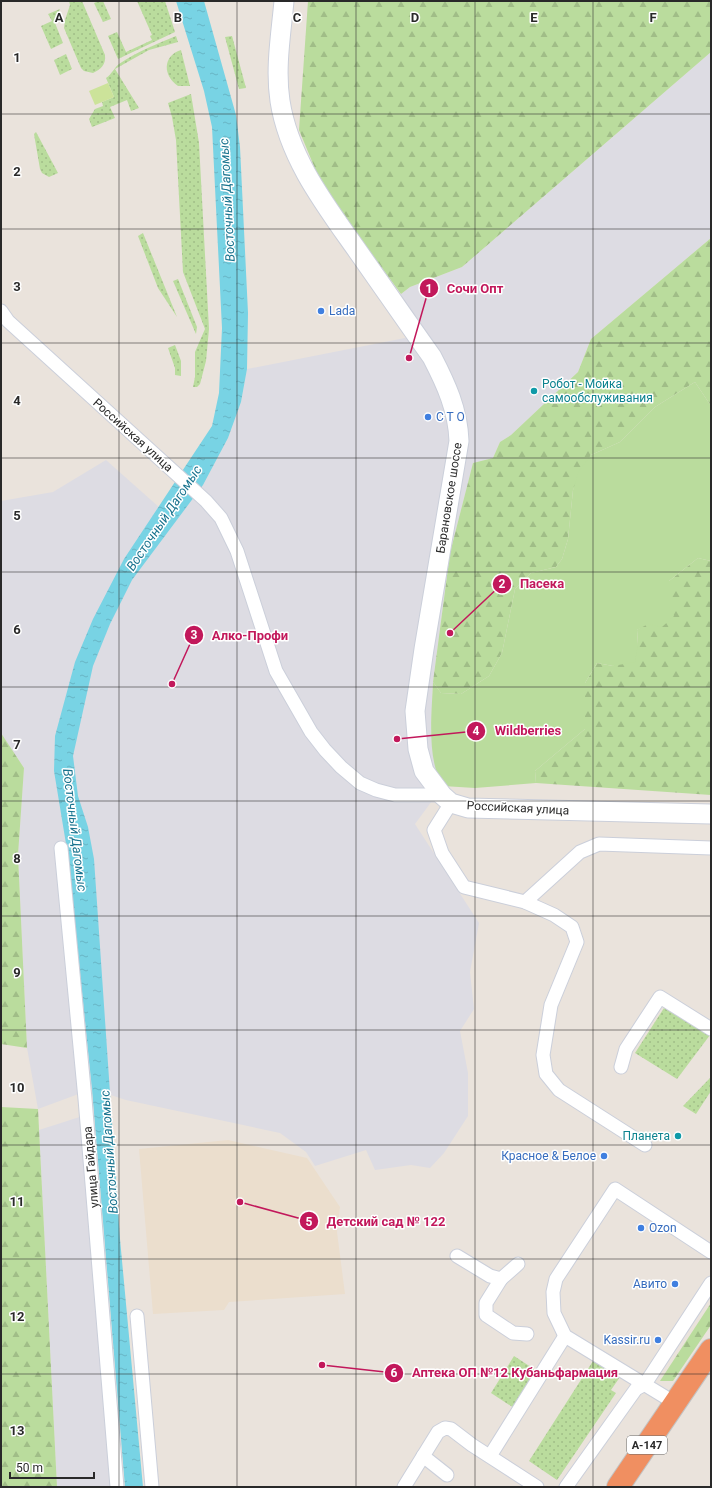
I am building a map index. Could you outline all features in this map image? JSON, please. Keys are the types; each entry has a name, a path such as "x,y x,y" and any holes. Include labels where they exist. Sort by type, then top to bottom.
{"highway":[{"name":"А-147","path":"618,1487 711,1350"}],"main road":[{"name":"Барановское шоссе","path":"284,1 278,72 280,101 289,133 300,160 320,199 432,357 442,376 456,414 459,441 424,649 416,711 418,750 424,771 446,799"},
{"name":"Российская улица","path":"446,799 468,808 711,814"}],"street":[{"name":"Российская улица","path":"1,311 8,321 206,501 221,518 237,551 276,671 311,732 325,750 341,767 360,783 376,790 395,795 446,799"},
{"path":"446,799 434,830 442,853 464,887 525,902 554,915 572,927 577,942 551,1005 543,1055 546,1074 559,1090 645,1145"},
{"path":"525,902 580,852 599,844 711,848"},
{"name":"улица Гайдара","path":"61,848 86,1107 117,1487"},
{"path":"621,1067 626,1049 660,997 711,1029"},
{"path":"675,1403 565,1336 554,1312 553,1292 556,1279 615,1189 711,1252"},
{"path":"457,1256 490,1276 501,1279"},
{"path":"518,1264 501,1279 486,1303 486,1315 513,1333 527,1334"},
{"path":"566,1487 636,1389 645,1384 711,1283"},
{"path":"137,1316 152,1487"},
{"path":"490,1456 565,1336"},
{"path":"404,1487 438,1432 445,1428 451,1429 537,1487"},
{"path":"423,1456 447,1475"}],"shaded area":[{"path":"711,52 711,238 591,339 578,372 511,435 500,442 493,458 473,463 450,553 433,682 431,734 434,757 443,786 415,824 479,923 470,972 474,1009 460,1031 468,1073 468,1116 444,1153 430,1168 411,1165 375,1170 366,1150 315,1166 306,1152 280,1133 126,1100 92,1089 38,1109 27,1048 18,855 24,768 1,733 1,501 53,492 106,460 169,516 204,483 228,438 241,402 247,369 410,337 401,294 410,287 462,267"},
{"path":"89,1114 117,1487 57,1487 39,1130"},
{"path":"228,1140 307,1158 340,1207 337,1232 345,1294 229,1302 224,1310 153,1314 139,1149"}],"green space":[{"path":"69,1 82,1 105,55 105,61 102,66 93,73 84,71 81,68 64,28 70,5"},
{"path":"103,1 111,19 103,22 94,3"},
{"path":"137,1 165,1 175,32 118,59 108,36 117,32 126,52 152,40 150,36 152,35"},
{"path":"308,1 711,1 711,52 462,267 410,287 401,294 323,188 299,130"},
{"path":"60,9 55,23 63,43 51,49 41,26 52,21 48,14"},
{"path":"176,36 178,42 149,50 115,69 139,108 131,111 127,100 110,107 115,118 92,127 89,119 95,109 103,106 102,102 114,97 106,78 117,66 139,52"},
{"path":"232,36 246,88 239,89 225,37"},
{"path":"181,50 190,86 178,86 169,77 167,72 170,57"},
{"path":"66,54 72,69 60,75 54,60"},
{"path":"108,83 114,97 95,105 89,91"},
{"path":"191,94 199,143 209,329 206,361 200,384 197,387 193,387 195,377 195,352 205,329 183,272 176,140 168,103"},
{"path":"36,132 58,173 49,177 42,173 40,169 34,134"},
{"path":"143,233 177,317 158,288 138,236"},
{"path":"711,238 711,406 695,382 655,407 620,442 591,455 573,490 568,539 562,559 556,567 531,573 515,589 502,653 489,676 461,694 441,693 433,682 450,553 473,463 493,458 500,442 511,435 578,372 591,339"},
{"path":"178,279 197,327 196,334 173,281"},
{"path":"175,345 181,361 181,376 175,375 175,368 168,348"},
{"path":"695,382 711,406 711,561 698,558 669,581 669,606 674,616 662,627 648,624 637,630 638,644 635,662 613,666 597,663 585,683 585,729 535,771 536,783 475,788 443,786 434,763 432,749 431,721 433,682 441,693 461,694 489,676 502,653 515,589 531,573 556,567 562,559 568,539 573,490 579,471 591,455 620,442 655,407"},
{"path":"698,558 711,561 711,795 536,783 535,771 585,729 585,683 597,663 613,666 638,644 637,630 669,606 669,581"},
{"path":"1,733 24,768 18,855 27,1048 1,1044"},
{"path":"664,1008 710,1035 677,1079 635,1053"},
{"path":"711,1077 711,1091 696,1114 683,1106"},
{"path":"1,1107 38,1109 57,1487 1,1487"},
{"path":"711,1303 711,1325 673,1381 660,1381"},
{"path":"514,1356 537,1371 514,1408 491,1393"},
{"path":"593,1361 620,1377 611,1390 616,1393 557,1480 529,1461"}],"water":[{"name":"Восточный Дагомыс","path":"176,1 204,1 236,115 240,147 248,313 247,369 241,402 228,438 203,485 132,580 110,624 93,666 73,756 78,796 88,827 94,859 120,1239 143,1487 125,1487 92,1089 68,856 54,771 55,736 75,662 93,619 124,559 212,426 219,393 222,328 212,127 204,91"}],"place":[{"name":"Lada","path":"321,311"},
{"name":"Сочи Опт","path":"409,358"},
{"name":"Робот - Мойка самообслуживания","path":"534,391"},
{"name":"С Т О","path":"428,417"},
{"name":"Пасека","path":"450,633"},
{"name":"Алко-Профи","path":"172,684"},
{"name":"Wildberries","path":"397,739"},
{"name":"Планета","path":"678,1136"},
{"name":"Красное & Белое","path":"604,1156"},
{"name":"Детский сад № 122","path":"240,1202"},
{"name":"Ozon","path":"641,1228"},
{"name":"Авито","path":"675,1284"},
{"name":"Kassir.ru","path":"658,1340"},
{"name":"Аптека ОП №12 Кубаньфармация","path":"322,1365"}]}
